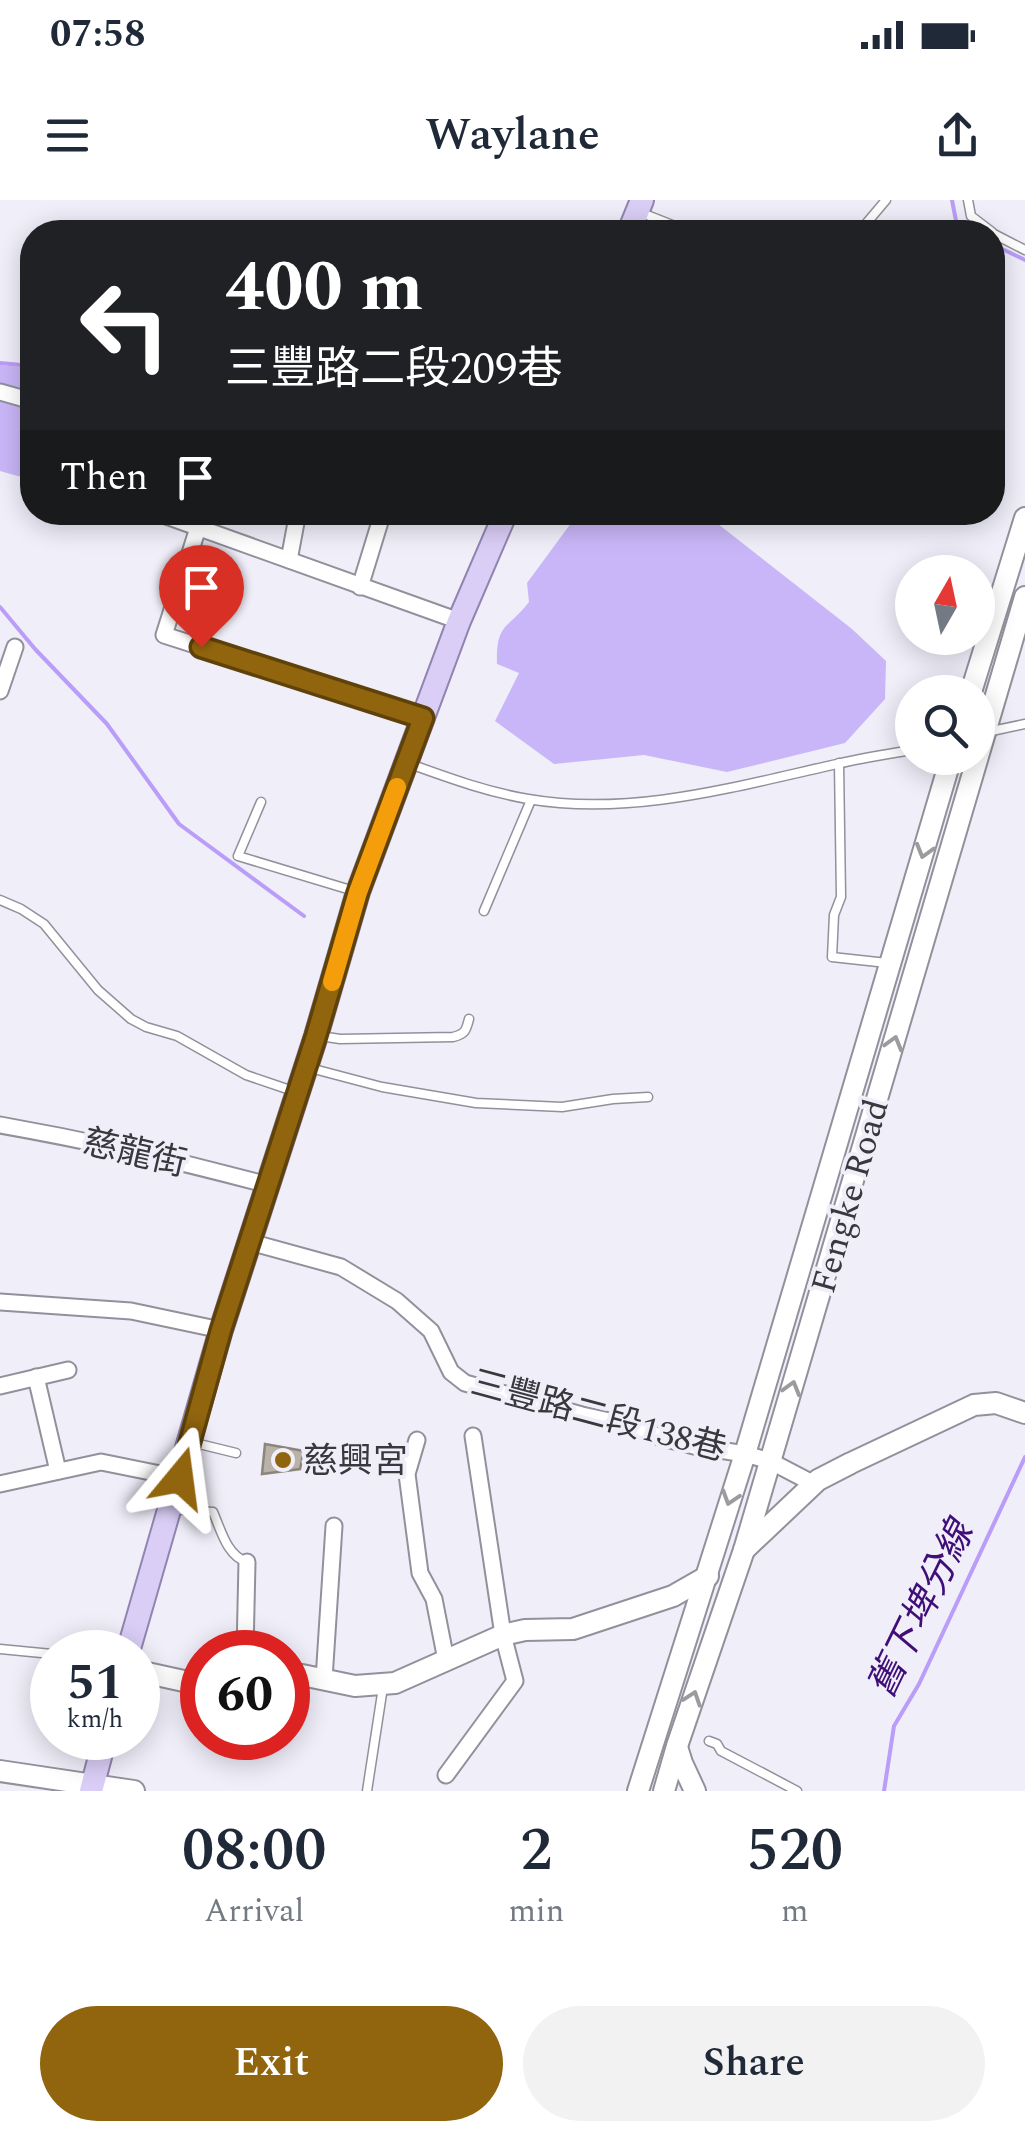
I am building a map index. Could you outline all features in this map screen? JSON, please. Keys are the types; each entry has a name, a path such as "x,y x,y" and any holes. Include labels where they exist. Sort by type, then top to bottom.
{"main road":[{"path":"135,1630 221,1330 358,892 459,621 500,525"},
{"path":"92,1788 100,1760"}],"street":[{"path":"976,675 1025,518"},
{"path":"198,525 164,635 423,718"},
{"path":"211,525 289,560 459,621"},
{"path":"289,560 296,525"},
{"path":"360,586 379,525"},
{"name":"Fengke Road","path":"995,692 1025,597"},
{"path":"0,691 9,654"},
{"name":"Fengke Road","path":"638,1791 745,1454 946,775"},
{"name":"Fengke Road","path":"664,1791 744,1550 970,775"},
{"name":"慈龍街","path":"0,1125 89,1140 268,1185"},
{"name":"三豐路二段138巷","path":"250,1242 340,1268 397,1301 431,1331 451,1372 465,1383 636,1426 662,1438 745,1454 814,1484"},
{"path":"0,1302 130,1311 221,1330"},
{"path":"0,1386 68,1370"},
{"path":"36,1377 58,1471"},
{"path":"310,1677 355,1686 395,1683 503,1635 525,1630 573,1629 673,1596 744,1550 814,1484 850,1463 974,1406 996,1402 1025,1413"},
{"path":"446,1775 515,1681 503,1635 473,1436"},
{"path":"417,1440 407,1474 420,1573 434,1599 446,1660"},
{"path":"0,1482 101,1462 180,1478"},
{"path":"324,1679 334,1526"},
{"path":"245,1630 247,1562"},
{"path":"677,1746 695,1791"},
{"path":"0,1771 92,1788 134,1791"}],"lane":[{"path":"869,220 886,200"},
{"path":"995,730 1025,724"},
{"path":"406,763 478,789 531,800 615,804 748,786 895,753"},
{"path":"839,763 841,897 834,915 832,957 890,963"},
{"path":"484,911 531,800"},
{"path":"261,802 238,856 358,892"},
{"path":"0,900 44,924 98,990 131,1019 177,1036 246,1075 297,1092"},
{"path":"316,1036 453,1037 466,1031 469,1019"},
{"path":"306,1067 382,1087 476,1103 562,1107 648,1098"},
{"path":"191,1442 236,1453"},
{"path":"172,1509 213,1512 229,1548 238,1559 247,1562"},
{"path":"0,1649 30,1652"},
{"path":"367,1791 383,1685"},
{"path":"709,1742 796,1791"}],"shaded area":[{"path":"0,365 20,367 20,477 0,471"},
{"path":"570,525 719,525 852,629 886,661 885,699 845,743 727,772 644,755 554,764 495,721 519,673 497,664 498,641 504,628 529,602 527,583"}],"building":[{"name":"慈興宮","path":"265,1444 304,1451 300,1469 262,1474"}],"waterway":[{"path":"952,200 956,220"},
{"path":"1005,250 1025,260"},
{"path":"0,363 20,365"},
{"path":"0,607 107,724 179,824 304,916"},
{"name":"舊下埤分線","path":"884,1791 894,1726 919,1684 1025,1457"}],"slow traffic":[{"path":"332,982 358,892 397,787"}],"place":[{"name":"慈興宮","path":"283,1460"}],"route":[{"path":"180,1478 221,1330 358,892 423,718 201,647"}]}
